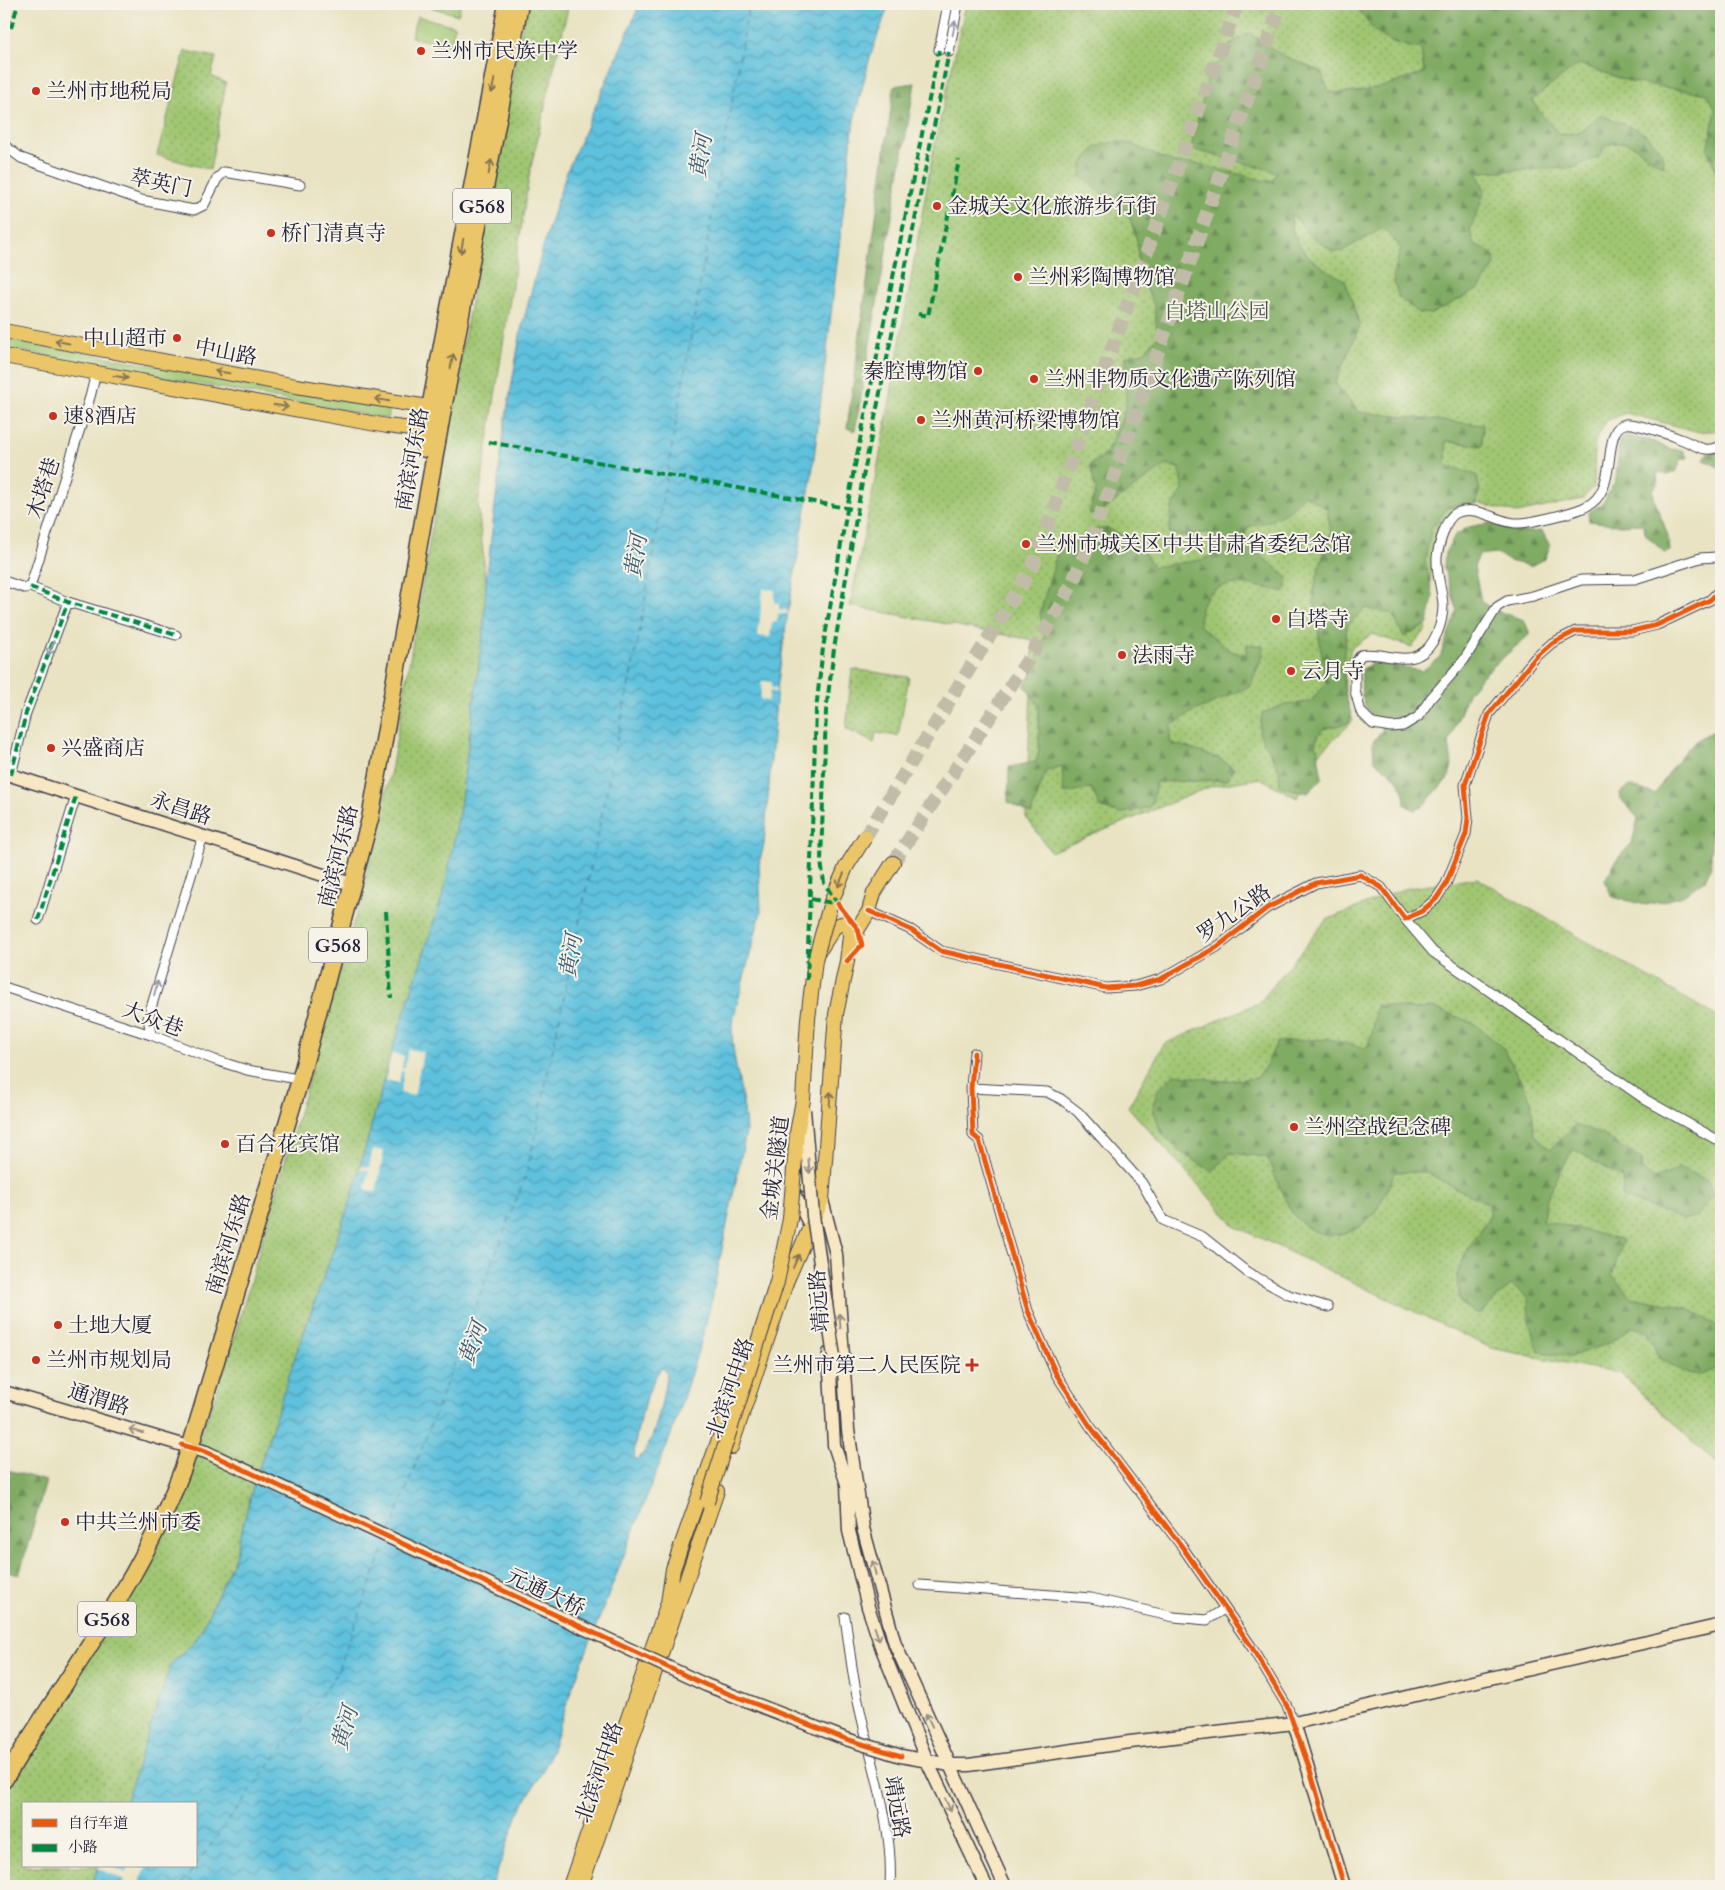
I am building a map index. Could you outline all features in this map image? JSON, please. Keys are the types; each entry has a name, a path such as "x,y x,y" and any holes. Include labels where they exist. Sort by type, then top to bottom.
{"highway":[{"name":"南滨河东路","path":"4,1780 43,1714 110,1614 147,1549 172,1499 193,1448 300,1080 360,862 381,763 436,408 507,4"},
{"name":"南滨河东路","path":"436,408 520,4"},
{"name":"南滨河东路","path":"4,1764 114,1591 157,1508 193,1448 346,882 372,764 433,432"}],"main road":[{"name":"中山路","path":"4,331 296,386 436,408"},
{"name":"中山路","path":"4,356 433,432"},
{"name":"永昌路","path":"7,774 346,882"},
{"name":"金城关隧道","path":"668,1603 707,1502 778,1282 790,1219 797,1134 803,1100 808,1019 815,960 831,902 846,867 865,837"},
{"path":"847,961 858,929 869,911 874,893 893,863"},
{"path":"668,1603 673,1569 776,1280 796,1178 803,1109 807,980 825,939 839,924 845,923 849,926 850,936 847,961"},
{"name":"北滨河中路","path":"581,1886 787,1280 822,1200 836,1014 847,961"},
{"path":"803,1100 813,1216 836,1370 847,1484"},
{"path":"796,1178 822,1200"},
{"name":"靖远路","path":"794,1194 811,1227 826,1310 834,1445 847,1484 849,1531 868,1607 882,1649 927,1761 986,1886"},
{"name":"靖远路","path":"822,1200 836,1254 848,1430 864,1528 894,1644 1005,1886"},
{"name":"通渭路","path":"4,1392 193,1448"},
{"name":"元通大桥","path":"193,1448 706,1685 846,1739 901,1756 950,1765 969,1765 1130,1742 1294,1723 1721,1625"},
{"name":"北滨河中路","path":"570,1886 668,1603"},
{"path":"1294,1723 1344,1886"}],"street":[{"path":"939,50 948,4"},
{"path":"949,52 958,4"},
{"name":"萃英门","path":"4,145 21,158 141,200 194,210 204,205 216,179 224,172 300,185"},
{"name":"木塔巷","path":"30,587 96,373"},
{"path":"1721,446 1712,450 1700,449 1683,440 1640,425 1624,424 1616,430 1611,439 1610,468 1603,490 1586,507 1540,519 1514,523 1472,511 1456,513 1448,521 1437,555 1437,575 1443,606 1437,633 1424,651 1406,659 1372,653 1360,655 1356,662 1355,692 1361,712 1373,724 1391,727 1403,726 1418,717 1431,698 1464,660 1497,607 1507,601 1532,596 1581,580 1635,579 1700,558 1716,557 1721,560"},
{"path":"4,581 24,588 30,587 68,602 176,635"},
{"path":"1405,919 1422,911 1436,899 1446,884 1466,834 1468,818 1465,785 1489,714 1535,658 1552,643 1576,631 1632,631 1657,625 1710,600 1721,589"},
{"path":"7,774 26,714 68,602"},
{"path":"38,920 76,796"},
{"path":"151,1035 148,1018 203,836"},
{"name":"罗九公路","path":"869,911 911,930 941,951 1106,988 1135,986 1161,979 1217,947 1266,908 1316,883 1360,875 1381,887 1432,952 1646,1100 1721,1142"},
{"name":"大众巷","path":"4,987 151,1035 162,1041 247,1070 292,1078"},
{"path":"974,1053 971,1088 973,1135 979,1140 1028,1311 1056,1374 1090,1426 1183,1548 1251,1646 1287,1706 1294,1723"},
{"path":"971,1088 1047,1092 1061,1099 1078,1112 1142,1183 1163,1220 1203,1237 1247,1272 1289,1295 1328,1307"},
{"path":"920,1585 1091,1598 1174,1617 1207,1620 1224,1609"},
{"name":"靖远路","path":"844,1617 858,1700 877,1783 888,1845 890,1886"}],"green space":[{"path":"420,4 461,4 458,15"},
{"path":"526,4 569,4 530,171 478,505 486,582 484,626 460,808 445,888 391,1054 352,1197 295,1357 253,1487 235,1557 200,1633 193,1643 171,1664 126,1802 22,1802 22,1868 98,1868 91,1886 4,1886 4,1793 133,1587 172,1515 193,1465 200,1438 233,1342 360,901 392,766 457,377"},
{"name":"白塔山公园","path":"966,4 1721,4 1721,430 1699,432 1626,413 1606,421 1595,442 1594,487 1582,499 1517,513 1477,503 1451,512 1439,524 1435,537 1430,580 1430,605 1425,631 1412,647 1372,634 1351,648 1346,669 1345,692 1353,721 1312,760 1297,798 1260,778 1212,786 1051,852 1026,817 1033,640 850,606 884,434 932,157"},
{"path":"1355,4 1721,4 1721,182 1707,150 1716,111 1708,94 1631,82 1579,64 1532,100 1541,114 1560,135 1581,132 1600,115 1631,127 1650,138 1657,146 1664,166 1636,147 1623,143 1607,144 1598,157 1572,168 1477,172 1485,191 1470,231 1474,245 1482,247 1494,256 1495,265 1479,289 1431,314 1418,313 1398,296 1393,276 1401,248 1383,228 1342,251 1332,251 1307,233 1299,221 1291,215 1295,238 1301,247 1325,269 1345,280 1360,326 1335,383 1359,412 1483,425 1482,446 1446,441 1446,465 1476,475 1480,489 1476,504 1448,507 1431,529 1425,561 1433,596 1428,624 1404,637 1392,614 1365,608 1347,626 1343,688 1351,714 1349,723 1322,729 1316,741 1322,779 1308,793 1280,786 1279,769 1259,733 1262,713 1285,705 1310,702 1326,683 1313,595 1320,564 1331,533 1327,509 1305,495 1292,508 1280,516 1248,527 1243,541 1288,578 1285,592 1252,585 1229,585 1210,593 1202,604 1199,625 1231,651 1246,655 1247,644 1263,646 1263,655 1250,686 1192,712 1171,726 1170,742 1218,758 1234,768 1226,780 1156,782 1153,800 1149,807 1120,814 1100,807 1091,788 1064,793 1062,766 1046,771 1031,814 1008,802 1009,767 1036,762 1039,750 1039,706 1024,685 1032,674 1045,635 1040,614 1057,553 1095,530 1108,528 1139,544 1153,567 1201,560 1215,554 1216,546 1208,532 1182,536 1169,533 1172,508 1183,490 1179,468 1166,465 1096,515 1089,513 1096,491 1090,465 1106,454 1121,421 1126,404 1126,356 1144,352 1158,337 1154,305 1139,272 1137,240 1128,213 1081,177 1082,164 1096,147 1116,141 1131,144 1174,163 1199,164 1265,181 1273,180 1277,172 1191,149 1206,88 1209,67 1221,62 1230,44 1249,33 1280,54 1321,72 1329,92 1341,93 1366,90 1424,73 1421,49 1397,43 1381,36 1369,24"},
{"path":"417,16 455,26 450,47 411,37"},
{"path":"185,51 216,57 211,76 226,83 210,170 157,155"},
{"path":"915,83 855,431 847,428 894,86"},
{"path":"4,338 390,409 388,419 4,348"},
{"path":"1625,436 1649,440 1670,449 1683,450 1688,458 1681,460 1676,471 1668,475 1657,472 1658,483 1653,490 1656,506 1665,526 1669,542 1670,551 1665,553 1646,535 1643,524 1619,525 1589,521 1588,513 1603,503 1616,479 1619,441"},
{"path":"1721,451 1721,468 1704,460 1707,454"},
{"path":"1490,523 1525,532 1542,531 1550,546 1545,559 1530,566 1509,561 1497,553 1479,555 1474,567 1481,601 1495,610 1524,620 1530,634 1480,678 1468,693 1449,742 1452,765 1449,777 1422,807 1415,810 1405,805 1403,790 1392,774 1374,761 1373,742 1383,729 1364,702 1361,689 1362,669 1381,660 1400,667 1422,671 1440,657 1457,610 1444,568 1445,553 1455,535 1469,527"},
{"path":"852,669 909,677 898,736 876,733 874,743 846,729"},
{"path":"1721,730 1721,787 1711,814 1711,867 1705,880 1680,897 1646,905 1612,897 1605,880 1618,858 1632,843 1638,818 1621,799 1620,793 1630,786 1655,794 1682,754 1690,746 1709,733"},
{"path":"1477,878 1721,1019 1721,1468 1621,1374 1491,1348 1235,1226 1128,1107 1164,1044 1260,1002 1326,920 1403,889"},
{"path":"1376,1005 1416,1009 1434,1008 1475,1024 1504,1049 1531,1101 1535,1135 1550,1149 1575,1125 1602,1134 1642,1160 1642,1170 1655,1179 1680,1168 1707,1180 1714,1194 1697,1216 1684,1220 1622,1197 1623,1178 1573,1149 1549,1192 1542,1220 1623,1240 1612,1275 1631,1297 1688,1308 1721,1329 1721,1366 1701,1375 1686,1373 1659,1358 1647,1331 1632,1327 1607,1344 1571,1356 1539,1352 1529,1322 1528,1299 1511,1285 1479,1314 1460,1303 1457,1275 1465,1254 1490,1216 1490,1205 1425,1172 1395,1172 1385,1195 1373,1215 1365,1223 1345,1233 1326,1235 1307,1227 1291,1211 1267,1157 1230,1153 1212,1172 1178,1150 1160,1131 1153,1107 1157,1091 1174,1074 1222,1081 1257,1078 1267,1064 1277,1042 1328,1039 1367,1048 1372,1034"},
{"path":"4,1469 46,1481 19,1575 4,1571"}],"water":[{"name":"黄河","path":"640,4 889,4 870,57 854,120 812,475 788,611 777,689 764,844 759,864 761,912 732,1024 732,1038 746,1132 711,1303 701,1342 672,1432 571,1691 548,1761 518,1814 492,1886 91,1886 98,1868 198,1868 198,1802 126,1802 171,1664 193,1643 200,1633 235,1557 253,1487 295,1357 352,1197 391,1054 445,888 460,808 484,626 486,582 504,429 521,330 548,229 567,171","holes":["662,1368 667,1373 661,1407 648,1447 642,1456 635,1460 634,1452 642,1412 652,1384"]}],"pier":[{"path":"763,589 775,590 774,603 779,603 779,609 788,611 787,614 778,613 777,622 772,622 770,637 758,636"},
{"path":"762,681 772,682 771,688 777,689 776,692 770,691 768,701 760,699"},
{"path":"409,1049 423,1052 414,1096 400,1093 404,1071 401,1071 399,1083 385,1080 391,1054 404,1056 402,1068 404,1069"},
{"path":"373,1149 384,1151 376,1192 365,1190 369,1171 360,1169 361,1166 369,1167"},
{"path":"98,1868 115,1868 126,1873 129,1868 146,1868 138,1886 122,1886 125,1880"}],"ferry route":[{"path":"390,1532 528,1169 638,640 749,4"},
{"path":"198,1862 336,1675 386,1543"},
{"path":"139,1883 181,1886 194,1868"},
{"path":"140,1883 143,1886"}],"tunnel":[{"path":"865,837 1033,566 1237,4"},
{"path":"893,863 1035,649 1071,586 1095,530 1281,4"}],"marked path":[{"path":"11,28 18,4"},
{"path":"807,980 816,710 823,648 853,475 939,50"},
{"path":"838,904 824,883 821,861 826,711 834,649 863,477 949,52"},
{"path":"918,314 928,316 959,160"},
{"path":"489,442 852,509"},
{"path":"30,587 68,602 176,635"},
{"path":"11,775 26,713 68,602"},
{"path":"38,920 76,796"},
{"path":"811,899 838,904"},
{"path":"386,911 391,998"}],"cycle path":[{"path":"869,911 911,930 941,951 1106,988 1135,986 1161,979 1217,947 1267,908 1316,883 1360,875 1381,887 1405,919 1422,911 1436,899 1446,884 1466,834 1468,818 1465,785 1489,714 1535,658 1552,643 1576,631 1632,631 1657,625 1710,600 1721,589"},
{"path":"838,904 858,929 862,945 847,961"},
{"path":"974,1053 971,1088 973,1135 979,1140 1028,1311 1056,1374 1090,1426 1183,1548 1251,1646 1287,1706 1310,1770 1344,1886"},
{"path":"182,1445 206,1452 706,1685 846,1739 901,1756"}],"place":[{"name":"兰州市民族中学","path":"421,51"},
{"name":"兰州市地税局","path":"36,91"},
{"name":"金城关文化旅游步行街","path":"937,206"},
{"name":"桥门清真寺","path":"271,233"},
{"name":"兰州彩陶博物馆","path":"1018,277"},
{"name":"中山超市","path":"177,338"},
{"name":"秦腔博物馆","path":"978,371"},
{"name":"兰州非物质文化遗产陈列馆","path":"1034,379"},
{"name":"速8酒店","path":"53,416"},
{"name":"兰州黄河桥梁博物馆","path":"921,420"},
{"name":"兰州市城关区中共甘肃省委纪念馆","path":"1026,544"},
{"name":"白塔寺","path":"1276,619"},
{"name":"法雨寺","path":"1122,655"},
{"name":"云月寺","path":"1291,671"},
{"name":"兴盛商店","path":"51,748"},
{"name":"兰州空战纪念碑","path":"1294,1127"},
{"name":"百合花宾馆","path":"225,1144"},
{"name":"土地大厦","path":"58,1325"},
{"name":"兰州市规划局","path":"36,1360"},
{"name":"兰州市第二人民医院","path":"972,1365"},
{"name":"中共兰州市委","path":"65,1522"}]}
